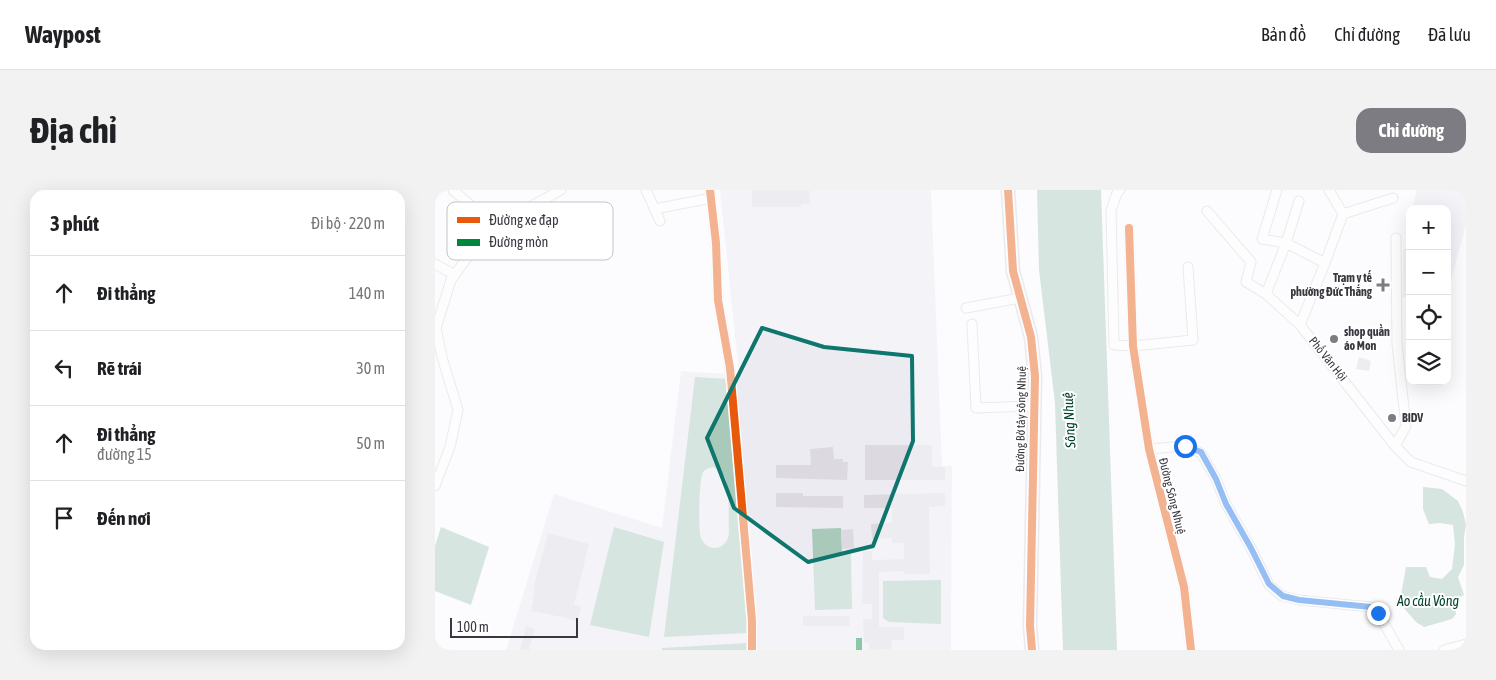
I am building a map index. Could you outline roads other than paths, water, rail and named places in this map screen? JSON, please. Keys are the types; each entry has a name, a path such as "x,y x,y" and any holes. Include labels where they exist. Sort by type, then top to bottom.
{"street":[{"path":"453,190 467,202"},
{"path":"646,190 660,221"},
{"name":"Đường Bờ tây sông Nhuệ","path":"1008,190 1013,271 1031,337 1035,376 1033,406 1031,650"},
{"path":"1120,190 1117,193 1111,210 1115,345 1133,346 1193,340 1188,267"},
{"path":"1277,190 1262,239 1287,243 1325,263"},
{"path":"1329,190 1343,214 1393,198"},
{"path":"538,202 558,191"},
{"path":"655,209 711,194 716,243 718,300 731,368 752,621 752,650"},
{"path":"1266,294 1287,243 1299,201"},
{"path":"1207,211 1251,262 1246,282 1266,294 1300,325"},
{"name":"Phố Văn Hội","path":"1343,214 1300,325 1395,446 1411,462 1466,481"},
{"name":"Đường Sông Nhuệ","path":"1129,228 1133,346 1150,453 1184,588 1191,650"},
{"path":"1395,446 1405,426 1397,344 1396,238"},
{"path":"435,486 450,447 459,410 442,357 436,328 451,280 466,260"},
{"path":"435,264 455,275"},
{"path":"966,308 1020,298"},
{"path":"972,324 976,408 1033,406"},
{"path":"1150,453 1185,446 1201,452 1216,479 1226,504 1269,584 1283,596 1299,600 1371,607 1378,613 1399,650"},
{"path":"1447,650 1466,644"}],"water":[{"name":"Sông Nhuệ","path":"1037,190 1101,190 1117,650 1063,650 1055,403 1039,270"},
{"path":"695,377 729,379 748,633 664,637","holes":["713,467 720,471 726,479 729,501 728,537 726,542 718,548 709,547 705,543 701,538 699,526 699,505 703,472"]},
{"name":"Ao cầu Vòng","path":"1423,487 1442,489 1458,501 1466,525 1464,565 1458,577 1464,595 1453,601 1456,614 1452,619 1424,627 1416,622 1396,599 1401,595 1406,567 1426,567 1430,577 1442,579 1452,569 1455,544 1453,525 1429,524 1423,509"},
{"path":"441,527 489,547 471,605 435,591 435,546"},
{"path":"614,527 664,542 649,637 590,625"},
{"path":"841,528 842,553 851,553 852,609 815,610 812,529"},
{"path":"941,580 941,624 889,622 883,618 883,581"},
{"path":"747,643 747,650 662,650 662,648"}],"place":[{"name":"Trạm y tế phường Đức Thắng","path":"1383,285"},
{"name":"shop quần áo Mon","path":"1334,339"},
{"name":"BIDV","path":"1392,418"}]}
